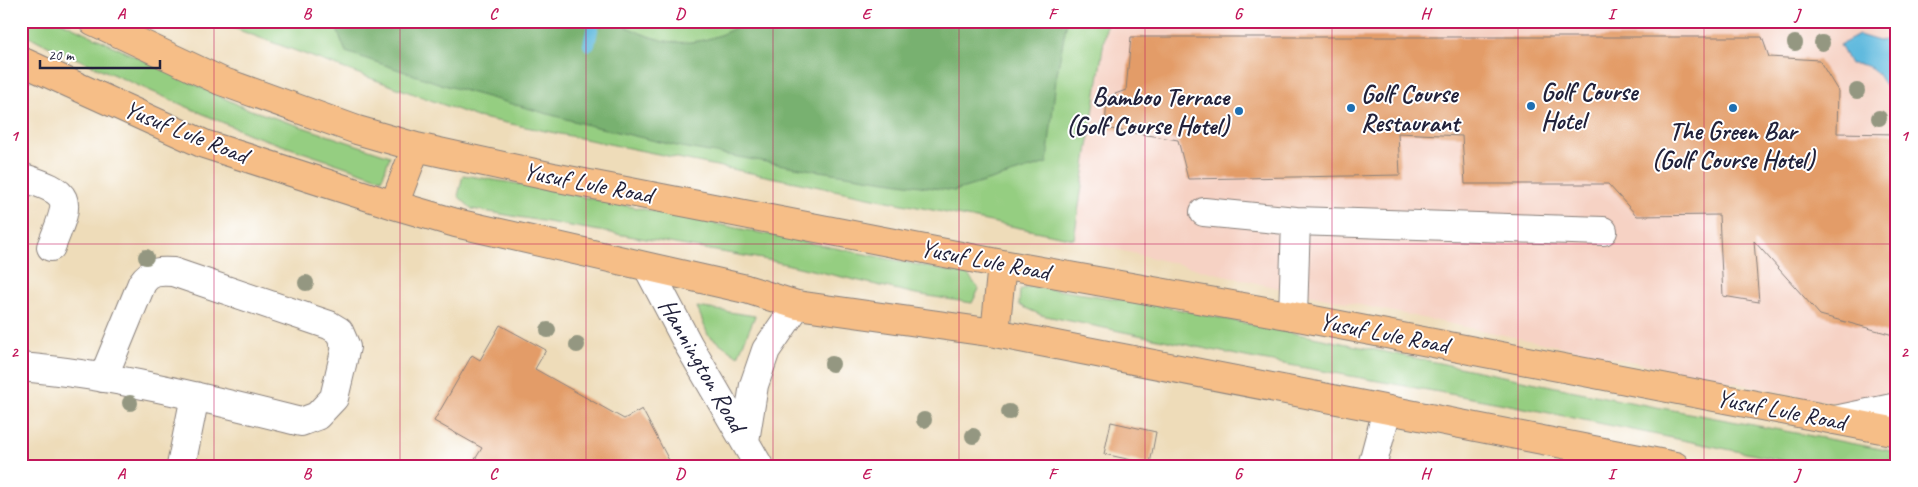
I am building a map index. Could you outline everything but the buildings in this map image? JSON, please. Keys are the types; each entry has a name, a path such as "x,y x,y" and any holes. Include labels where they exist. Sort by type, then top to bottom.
{"main road":[{"name":"Yusuf Lule Road","path":"93,21 221,80 357,130 416,147 553,178 1002,264 1293,316 1897,432"},
{"name":"Yusuf Lule Road","path":"21,61 204,144 394,206 456,224 746,289 797,305 995,334 1675,466"},
{"path":"394,206 416,147"},
{"path":"995,334 1002,264"}],"street":[{"path":"21,177 41,183 59,192 64,198 65,211 51,247"},
{"path":"1204,212 1296,221 1603,231"},
{"path":"1293,316 1296,221"},
{"name":"Hannington Road","path":"648,268 688,344 745,441"},
{"path":"21,367 48,369 103,378 154,386 301,422 316,416 334,398 346,347 339,331 329,325 173,272 161,271 152,273 142,282 103,378"},
{"name":"Hannington Road","path":"745,441 754,386 766,350 797,305"},
{"path":"181,466 196,396"},
{"path":"1835,420 1897,407"},
{"path":"1372,466 1387,410"},
{"path":"745,441 759,466"}],"shaded area":[{"path":"1107,21 1897,21 1897,414 1807,398 1269,286 1074,239"}],"green space":[{"path":"21,21 60,21 245,108 390,156 382,179 249,134 48,46 21,32"},
{"path":"209,21 1107,21 1074,239 477,117 233,28"},
{"path":"340,21 612,21 661,40 687,42 699,41 723,34 747,21 1067,21 1056,79 1047,163 954,191 812,170 681,147 584,124 444,85 346,52 336,27"},
{"path":"463,175 525,185 968,275 979,289 972,303 916,294 768,260 472,209 458,196"},
{"path":"1031,286 1157,305 1619,400 1897,452 1897,466 1810,466 1505,404 1251,358 1041,315 1019,305 1020,290"},
{"path":"697,307 755,316 738,356 708,335"}],"water":[{"path":"1859,35 1879,41 1897,38 1897,95 1885,85 1874,70 1861,65 1850,64 1840,45"}],"waterway":[{"path":"589,45 594,21"}],"place":[{"name":"Golf Course Hotel","path":"1531,106"},
{"name":"Golf Course Restaurant","path":"1351,108"},
{"name":"The Green Bar (Golf Course Hotel)","path":"1733,108"},
{"name":"Bamboo Terrace (Golf Course Hotel)","path":"1239,111"}]}
